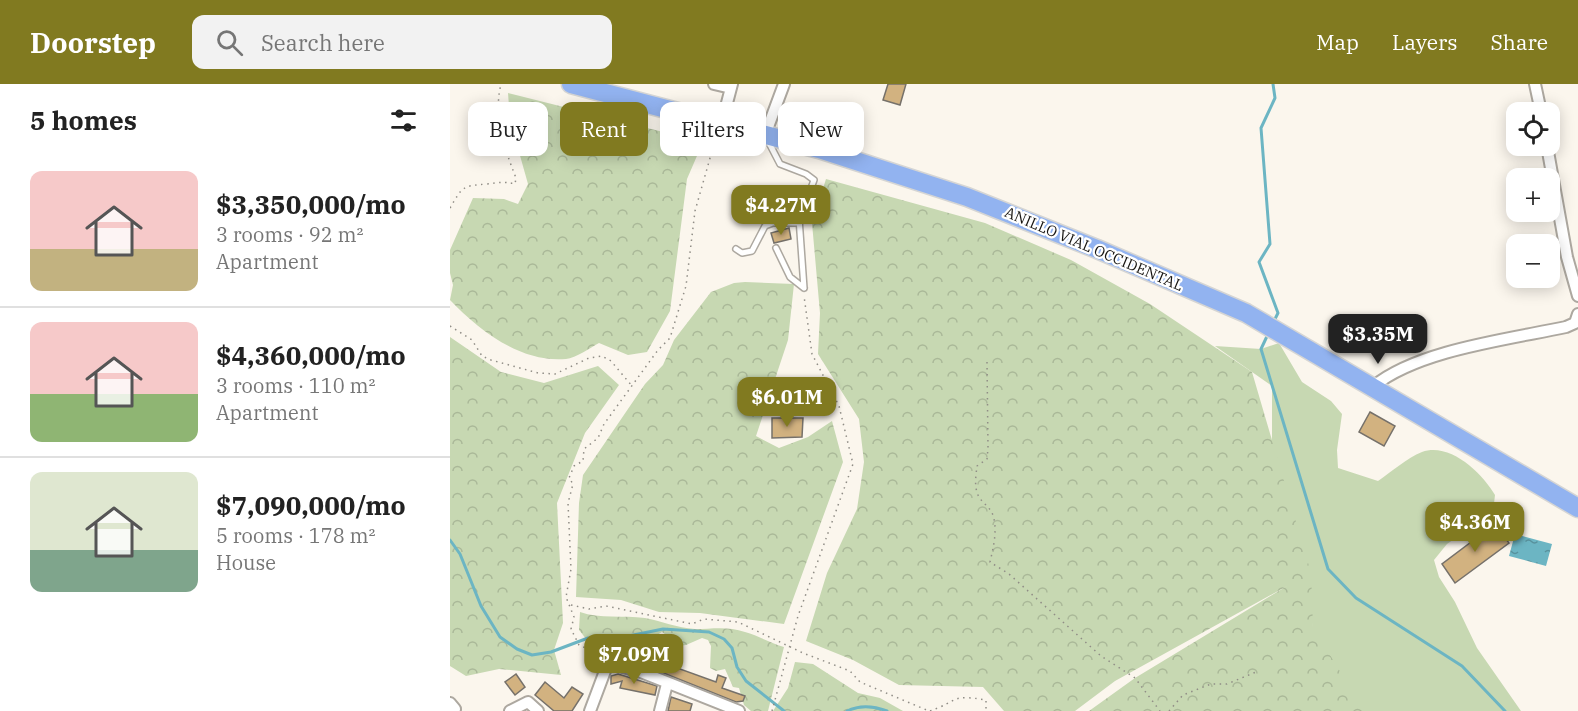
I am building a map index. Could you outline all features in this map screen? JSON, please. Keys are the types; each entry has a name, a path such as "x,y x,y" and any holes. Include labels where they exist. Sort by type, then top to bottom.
{"highway":[{"name":"ANILLO VIAL OCCIDENTAL","path":"571,84 660,106"},
{"name":"ANILLO VIAL OCCIDENTAL","path":"766,135 819,149 967,196 1246,313 1374,386 1578,508"}],"street":[{"path":"714,84 732,86 728,102"},
{"path":"766,132 784,84"},
{"path":"1535,84 1539,102"},
{"path":"1549,156 1567,257 1578,296"},
{"path":"1374,386 1384,377 1425,359 1566,327 1575,322 1578,314"},
{"path":"590,711 608,663 641,672 724,709 739,711"},
{"path":"660,711 667,684"},
{"path":"510,711 528,702 538,711"}],"lane":[{"path":"766,137 780,164 806,174 814,180 798,204 804,288"},
{"path":"736,249 742,253 752,251 762,229 767,225 798,223"},
{"path":"776,248 790,277 804,288"}],"path":[{"path":"450,208 460,191 473,183 502,180 515,184 516,178 498,122 497,105 501,84"},
{"path":"608,663 606,658 579,645 571,629 574,617 566,597 571,569 568,502 573,484 569,478 574,466 583,461 584,449 598,438 604,424 658,350 670,338 690,270 695,211 709,156"},
{"path":"772,711 798,616 853,464 839,406 812,354 804,288"},
{"path":"450,326 472,340 482,356 538,373 555,374 589,358 602,356 611,361 633,386"},
{"path":"987,362 987,459 977,466 975,483 978,497 988,504 994,518 995,532 990,562 1009,574 1101,656 1135,678 1161,711"},
{"path":"570,604 589,609 606,606 692,624 704,619 738,622 791,645 803,653 850,671 860,682 930,711 955,697 965,696 986,700 986,711"},
{"path":"1169,711 1183,695 1211,684 1227,684 1256,672"}],"green space":[{"path":"508,93 544,102 509,102"},
{"path":"548,103 560,106 560,156 648,156 648,128 660,131 660,156 697,156 687,179 670,311 647,352 628,355 599,343 566,359 533,356 487,333 450,300 453,285 450,273 450,250 473,198 504,199 518,204 528,184 520,156 548,156"},
{"path":"826,179 985,223 1071,260 1150,304 1252,372 1311,573 1313,627 1364,711 1089,711 1135,678 1287,586 1115,681 1075,711 1004,711 983,687 899,685 853,660 806,641 827,573 857,509 864,462 859,419 818,354 820,313 812,223"},
{"path":"734,283 794,284 788,340 756,436 779,448 808,437 832,421 843,462 784,624 700,613 659,612 621,600 576,597 579,503 583,475 645,384 663,365 674,340 711,292"},
{"path":"450,337 501,372 544,383 598,366 619,385 585,433 557,503 563,623 554,650 561,675 499,669 466,676 450,666"},
{"path":"1279,343 1302,382 1331,401 1342,414 1337,450 1338,468 1378,481 1405,461 1422,452 1443,451 1454,455 1474,469 1495,495 1493,512 1447,544 1434,560 1439,577 1455,602 1477,648 1521,711 1187,711 1313,627 1272,449 1272,386 1215,346 1261,349"},
{"path":"580,612 645,618 695,629 739,630 784,647 768,711 751,711 744,705 739,688 733,687 725,669 716,671 710,668 711,646 708,640 702,638 686,645 660,649 669,637 662,632 645,642 636,639 619,645 587,640 579,630"},
{"path":"795,662 813,664 858,693 880,698 903,711 773,711 788,688"}],"water":[{"path":"1515,534 1552,544 1546,566 1509,556"}],"building":[{"path":"888,84 906,84 900,105 883,100"},
{"path":"789,228 791,239 774,243 771,233"},
{"path":"1370,412 1395,426 1384,446 1359,432"},
{"path":"772,418 803,418 802,437 772,438"},
{"path":"1495,524 1509,543 1455,583 1442,564"},
{"path":"652,651 658,652 666,664 716,682 718,675 726,678 722,688 745,696 743,701 736,702 646,666"},
{"path":"516,674 525,687 515,695 505,682"},
{"path":"618,674 657,686 655,695 620,688 622,681 611,684 611,676"},
{"path":"545,682 564,698 572,687 583,694 572,711 554,711 535,695"},
{"path":"671,697 692,704 690,711 668,711"}],"waterway":[{"path":"1273,84 1275,98 1261,128 1270,244 1259,262 1278,313 1274,321"},
{"path":"1269,332 1261,349 1328,569 1356,598 1462,666 1505,711"},
{"path":"450,540 460,554 481,606 500,637 517,649 532,655 551,652 588,638 614,639 663,629 709,632 724,639 732,648 737,667 746,681 784,711"},
{"path":"847,711 867,707 887,711"}]}
